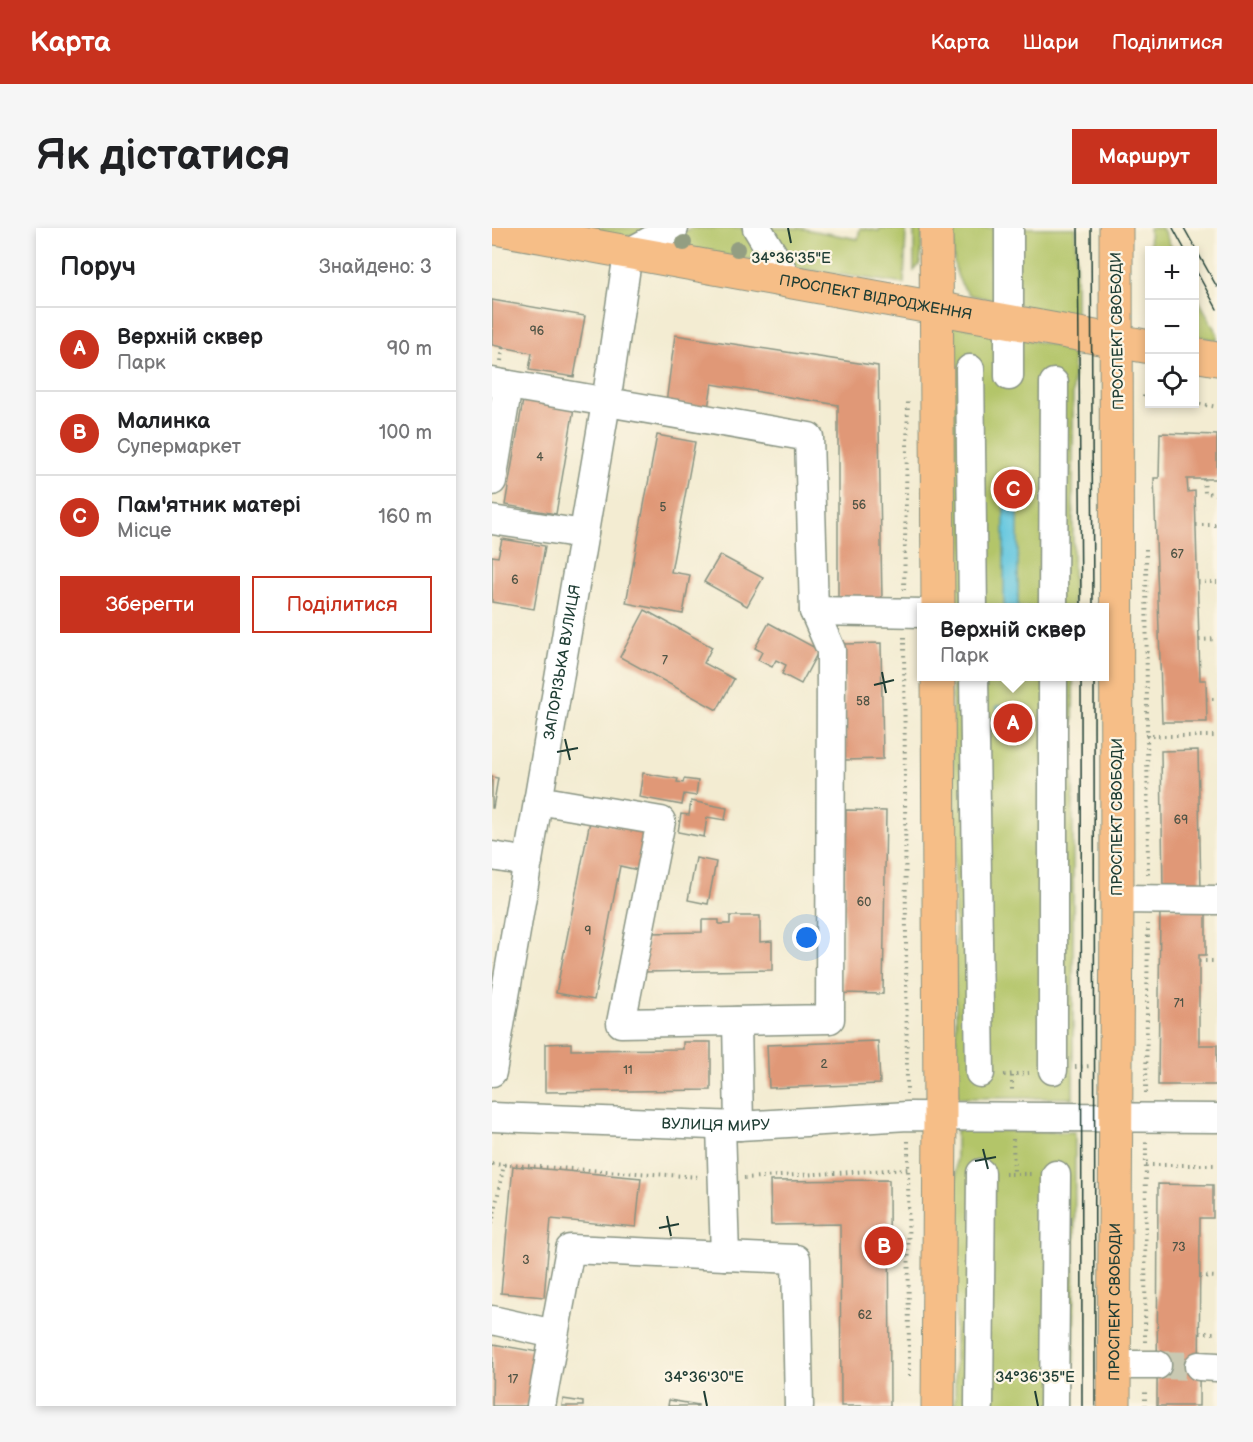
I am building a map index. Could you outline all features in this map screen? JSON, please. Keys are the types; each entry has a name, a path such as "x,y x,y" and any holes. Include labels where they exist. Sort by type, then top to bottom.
{"main road":[{"name":"ПРОСПЕКТ ВІДРОДЖЕННЯ","path":"495,228 627,254 936,307 1145,346"},
{"path":"936,228 938,603"},
{"name":"ПРОСПЕКТ СВОБОДИ","path":"1114,1406 1139,1365 1130,1182 1133,736 1117,341 1116,228"},
{"path":"1199,356 1217,359"},
{"path":"938,681 940,1172 938,1406"}],"street":[{"path":"627,254 674,228"},
{"path":"757,228 789,281"},
{"path":"1010,228 1010,376"},
{"name":"ЗАПОРІЗЬКА ВУЛИЦЯ","path":"492,1072 606,403 627,254"},
{"path":"970,369 973,603"},
{"path":"1053,603 1054,383"},
{"path":"492,481 500,384 809,437 814,611 831,650 830,1019 621,1023 661,821 538,800"},
{"path":"492,520 584,534"},
{"path":"814,611 913,613"},
{"path":"974,681 980,1073"},
{"path":"1053,681 1053,1070"},
{"path":"492,856 528,862"},
{"path":"1133,899 1217,900"},
{"path":"725,1256 723,1179 730,1126 737,1021"},
{"name":"ВУЛИЦЯ МИРУ","path":"492,1117 730,1126 908,1116 1217,1118"},
{"path":"980,1406 981,1173"},
{"path":"1054,1406 1056,1175"},
{"path":"541,1406 570,1249 796,1258 799,1406"},
{"path":"492,1320 554,1334"}],"path":[{"path":"908,394 913,613 907,1169 909,1382"},
{"path":"1144,406 1145,395"},
{"path":"1199,404 1217,407"},
{"path":"1204,479 1205,493 1217,494"},
{"path":"1196,525 1217,525"},
{"path":"1146,548 1133,736 1131,1117 1146,1165"},
{"path":"1198,582 1217,582"},
{"path":"1199,640 1217,639"},
{"path":"1206,699 1217,699"},
{"path":"1133,736 1217,736"},
{"path":"1199,961 1217,961"},
{"path":"492,1164 723,1179 907,1169 940,1172"},
{"path":"492,1224 504,1164"},
{"path":"1145,1406 1139,1365 1130,1182 1146,1165 1217,1165"},
{"path":"981,1173 1056,1175"},
{"path":"1200,1276 1217,1277"},
{"path":"1200,1333 1217,1334"}],"green space":[{"path":"555,228 654,228 619,239"},
{"path":"691,228 742,228 755,245 752,260 663,244"},
{"path":"769,228 799,228 858,239 860,228 879,231 880,228 906,228 904,284 796,268"},
{"path":"914,228 923,228 920,264 914,271"},
{"path":"953,228 1076,228 1076,318 970,295 956,272 953,256"},
{"path":"1149,228 1162,228 1171,246 1150,246"},
{"path":"1199,300 1217,334 1217,340 1199,337"},
{"path":"948,323 1073,349 1073,603 951,603"},
{"path":"952,681 1073,681 1073,1098 957,1098"},
{"path":"956,1130 1075,1132 1074,1406 955,1406"}],"water":[{"path":"1004,502 1018,502 1018,603 1004,603"},
{"path":"997,706 1026,706 1025,739 997,739"}],"building":[{"path":"492,300 585,316 574,377 529,370 532,353 492,345"},
{"path":"675,335 878,366 882,602 838,602 838,405 712,384 708,408 666,403"},
{"path":"523,400 574,408 556,514 505,505"},
{"path":"1160,433 1217,435 1217,479 1187,479 1188,492 1195,491 1200,680 1206,680 1207,722 1162,722 1154,478 1159,478"},
{"path":"657,435 695,442 671,572 690,575 683,614 626,603"},
{"path":"502,539 545,546 534,609 492,602 492,556 498,557"},
{"path":"720,555 763,578 747,606 704,582"},
{"path":"645,610 712,647 704,663 734,679 717,710 620,657"},
{"path":"769,623 819,650 801,684 782,674 786,665 776,660 772,667 758,660 762,652 755,648"},
{"path":"881,643 883,759 845,760 843,644"},
{"path":"1198,750 1201,890 1163,891 1161,751"},
{"path":"643,773 678,779 677,782 683,783 684,779 698,781 696,796 684,794 682,805 639,797"},
{"path":"492,777 498,778 493,808 492,808"},
{"path":"691,801 727,808 725,820 707,817 704,837 678,832 681,814 689,815"},
{"path":"846,810 886,811 883,994 843,993"},
{"path":"590,821 646,831 638,870 620,866 594,1000 556,993"},
{"path":"696,858 716,862 708,904 688,900"},
{"path":"1160,908 1206,909 1206,955 1199,955 1199,1045 1217,1045 1217,1085 1158,1085"},
{"path":"730,916 760,916 760,942 772,941 772,970 641,972 649,933 702,932 702,920 719,920 719,924 730,924"},
{"path":"878,1041 880,1084 769,1088 767,1045"},
{"path":"683,1042 711,1042 711,1090 545,1092 545,1044 571,1043 571,1050 683,1049"},
{"path":"513,1166 641,1178 636,1227 551,1219 544,1297 501,1293"},
{"path":"889,1180 890,1406 841,1406 840,1224 771,1225 770,1181"},
{"path":"1158,1184 1213,1185 1213,1218 1200,1218 1199,1406 1157,1406"},
{"path":"493,1344 538,1352 528,1406 492,1406"},
{"path":"563,1399 583,1402 583,1406 562,1406"},
{"path":"669,1400 698,1405 698,1406 668,1406"}],"tunnel":[{"path":"1157,1365 1199,1366"}],"tram line":[{"path":"1078,228 1081,603"},
{"path":"1091,228 1093,603"},
{"path":"1173,228 1183,246"},
{"path":"1184,228 1217,287"},
{"path":"1199,276 1217,309"},
{"path":"1081,681 1082,1406"},
{"path":"1094,681 1095,1406"}],"place":[{"name":"Пам'ятник матері","path":"1013,489"},
{"name":"Верхній сквер","path":"1013,723"},
{"name":"Малинка","path":"884,1246"}]}
